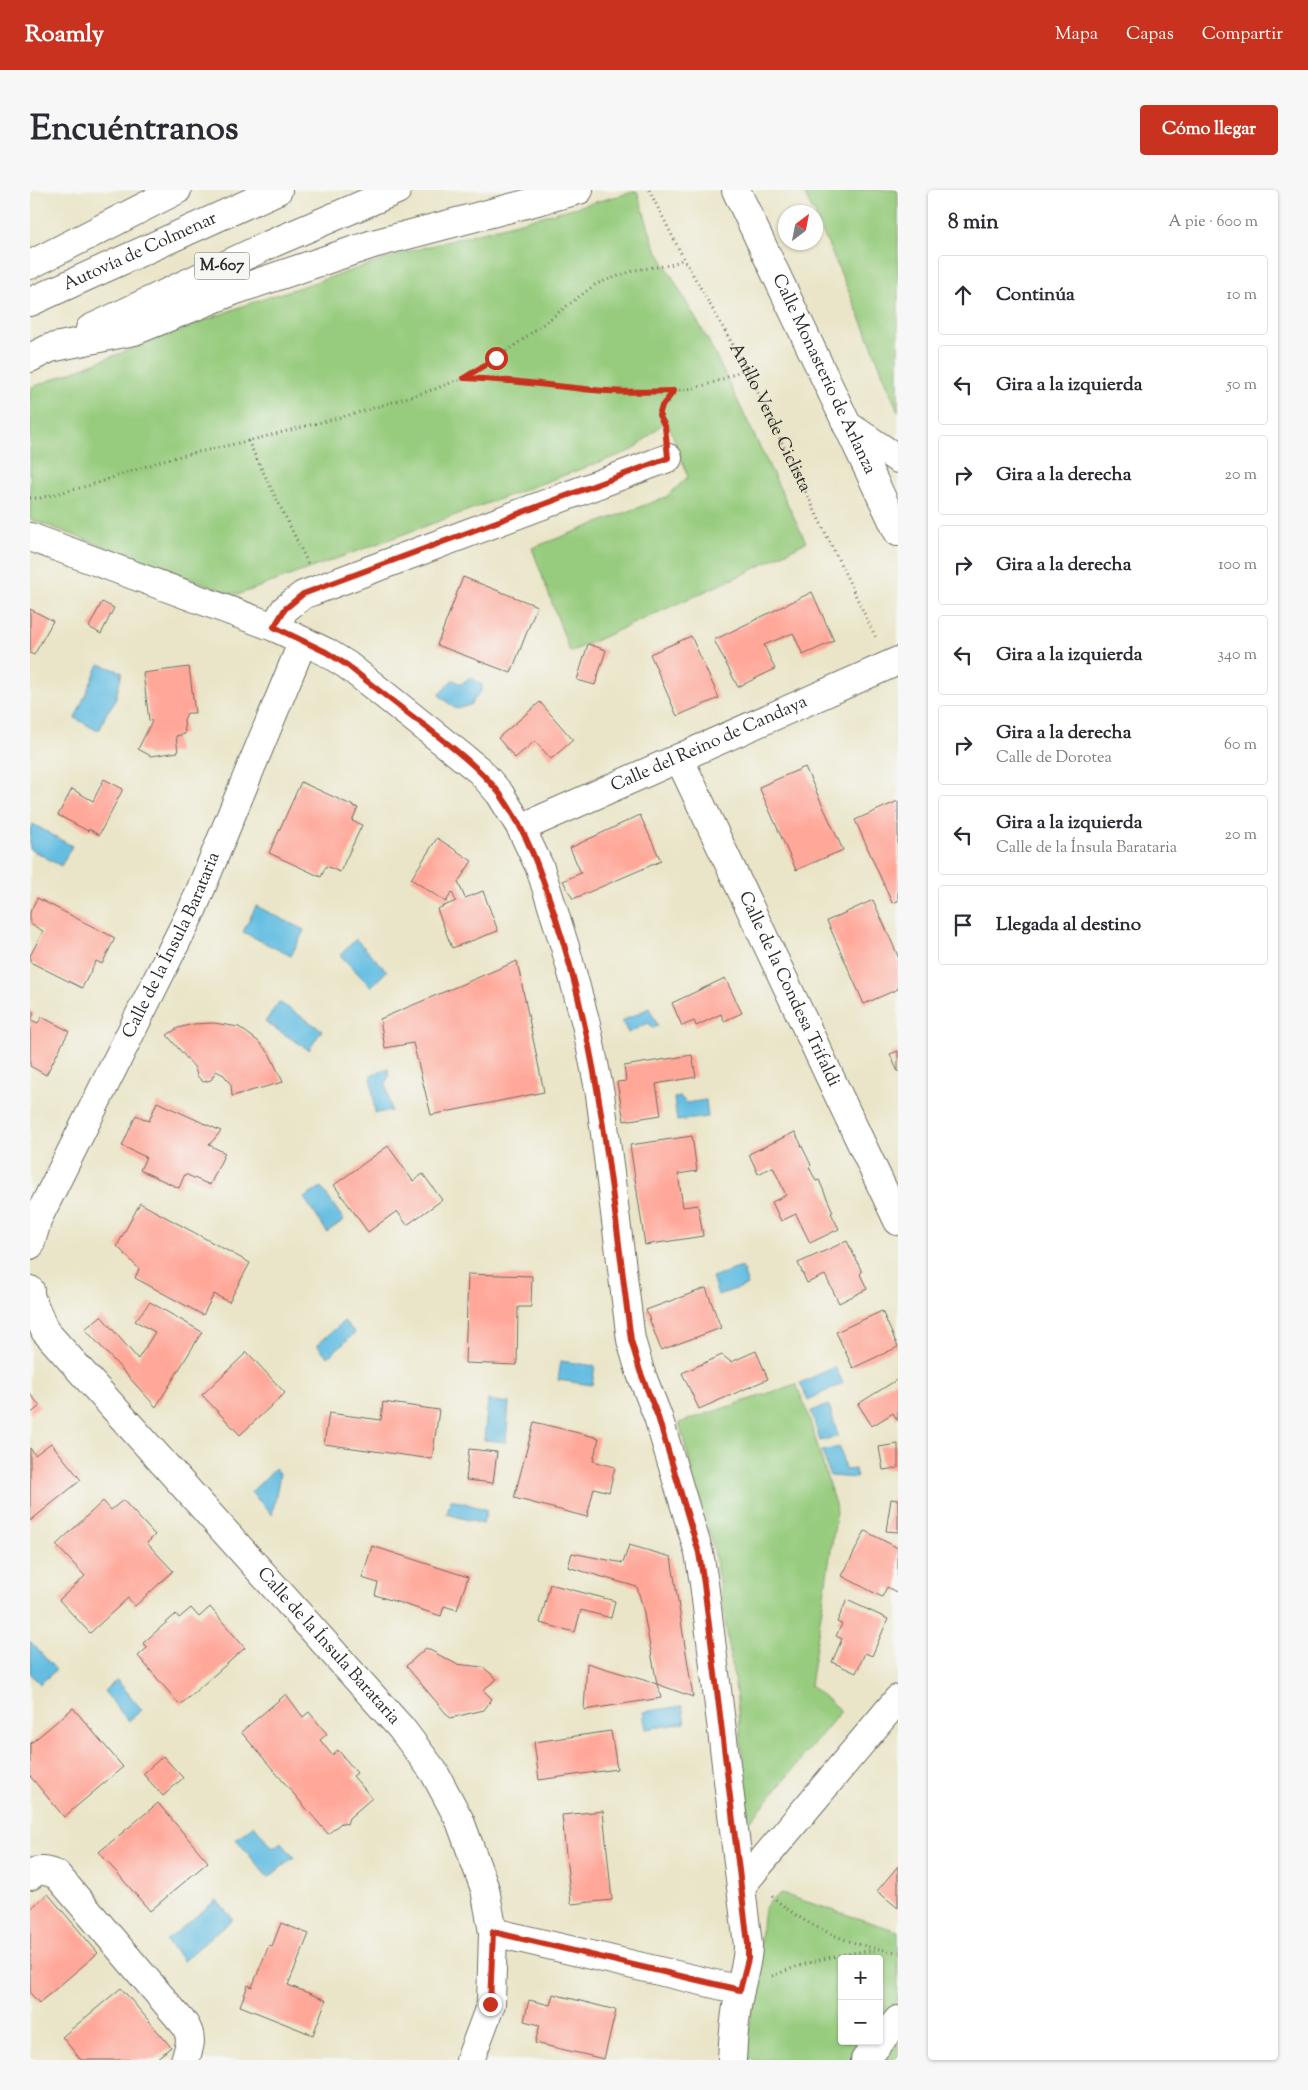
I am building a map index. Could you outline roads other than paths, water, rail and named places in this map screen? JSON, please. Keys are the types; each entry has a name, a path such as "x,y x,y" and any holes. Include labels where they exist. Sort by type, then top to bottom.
{"main road":[{"path":"30,265 177,190"},
{"name":"Autovía de Colmenar","path":"30,302 278,190"},
{"name":"M-607","path":"37,356 266,246 397,190"},
{"path":"37,356 134,331 233,292 373,244 579,190"},
{"name":"Calle Monasterio de Arlanza","path":"736,190 898,532"},
{"path":"846,424 898,459"},
{"path":"274,627 285,609 303,594 668,458"},
{"path":"30,538 274,627 347,665 480,771 500,794 521,828 540,868 566,948 586,1024 600,1094 631,1340 640,1371 658,1417 699,1553 704,1584 742,1885 752,1985 733,2036 732,2060"},
{"name":"Calle de la Ínsula Barataria","path":"30,1245 38,1218 193,908 303,641"},
{"name":"Calle del Reino de Candaya","path":"521,828 898,660"},
{"name":"Calle de la Condesa Trifaldi","path":"679,758 898,1221"},
{"name":"Calle de la Ínsula Barataria","path":"30,1290 38,1337 401,1728 434,1772 463,1830 485,1889 493,1932 490,2004 470,2060"},
{"path":"742,1885 898,1699"},
{"path":"30,1876 34,1872 45,1870 57,1876 185,2025 191,2034 191,2045 185,2060"},
{"path":"493,1932 752,1985"},
{"path":"865,2060 898,2020"}],"water":[{"path":"99,664 122,672 115,701 106,714 100,729 96,730 75,718"},
{"path":"469,678 482,685 482,690 470,705 456,709 439,695 451,681 454,680 461,684"},
{"path":"33,824 72,846 61,866 30,849 30,829"},
{"path":"256,906 304,930 291,956 243,932"},
{"path":"356,939 387,971 371,987 340,955"},
{"path":"279,1002 322,1030 309,1050 265,1022"},
{"path":"649,1008 658,1026 653,1028 648,1023 628,1033 622,1021"},
{"path":"388,1068 389,1076 386,1083 391,1111 375,1113 371,1075"},
{"path":"681,1097 686,1103 706,1100 708,1117 677,1121 674,1098"},
{"path":"321,1187 344,1220 327,1232 304,1198"},
{"path":"742,1267 748,1285 718,1295 712,1277"},
{"path":"344,1321 355,1333 328,1357 317,1345"},
{"path":"561,1361 595,1366 592,1385 558,1380"},
{"path":"835,1367 843,1383 808,1400 800,1383"},
{"path":"488,1400 509,1403 506,1442 484,1440"},
{"path":"829,1405 838,1436 820,1441 811,1411"},
{"path":"840,1447 845,1470 855,1469 857,1478 830,1476 822,1451"},
{"path":"275,1469 280,1474 272,1515 251,1492"},
{"path":"451,1499 487,1510 483,1524 447,1514"},
{"path":"30,1641 56,1670 40,1684 30,1673"},
{"path":"117,1680 142,1710 128,1721 104,1691"},
{"path":"682,1706 685,1723 646,1729 643,1712"},
{"path":"254,1825 273,1848 281,1842 294,1857 268,1878 236,1839"},
{"path":"216,1900 233,1919 183,1961 166,1941"}]}
